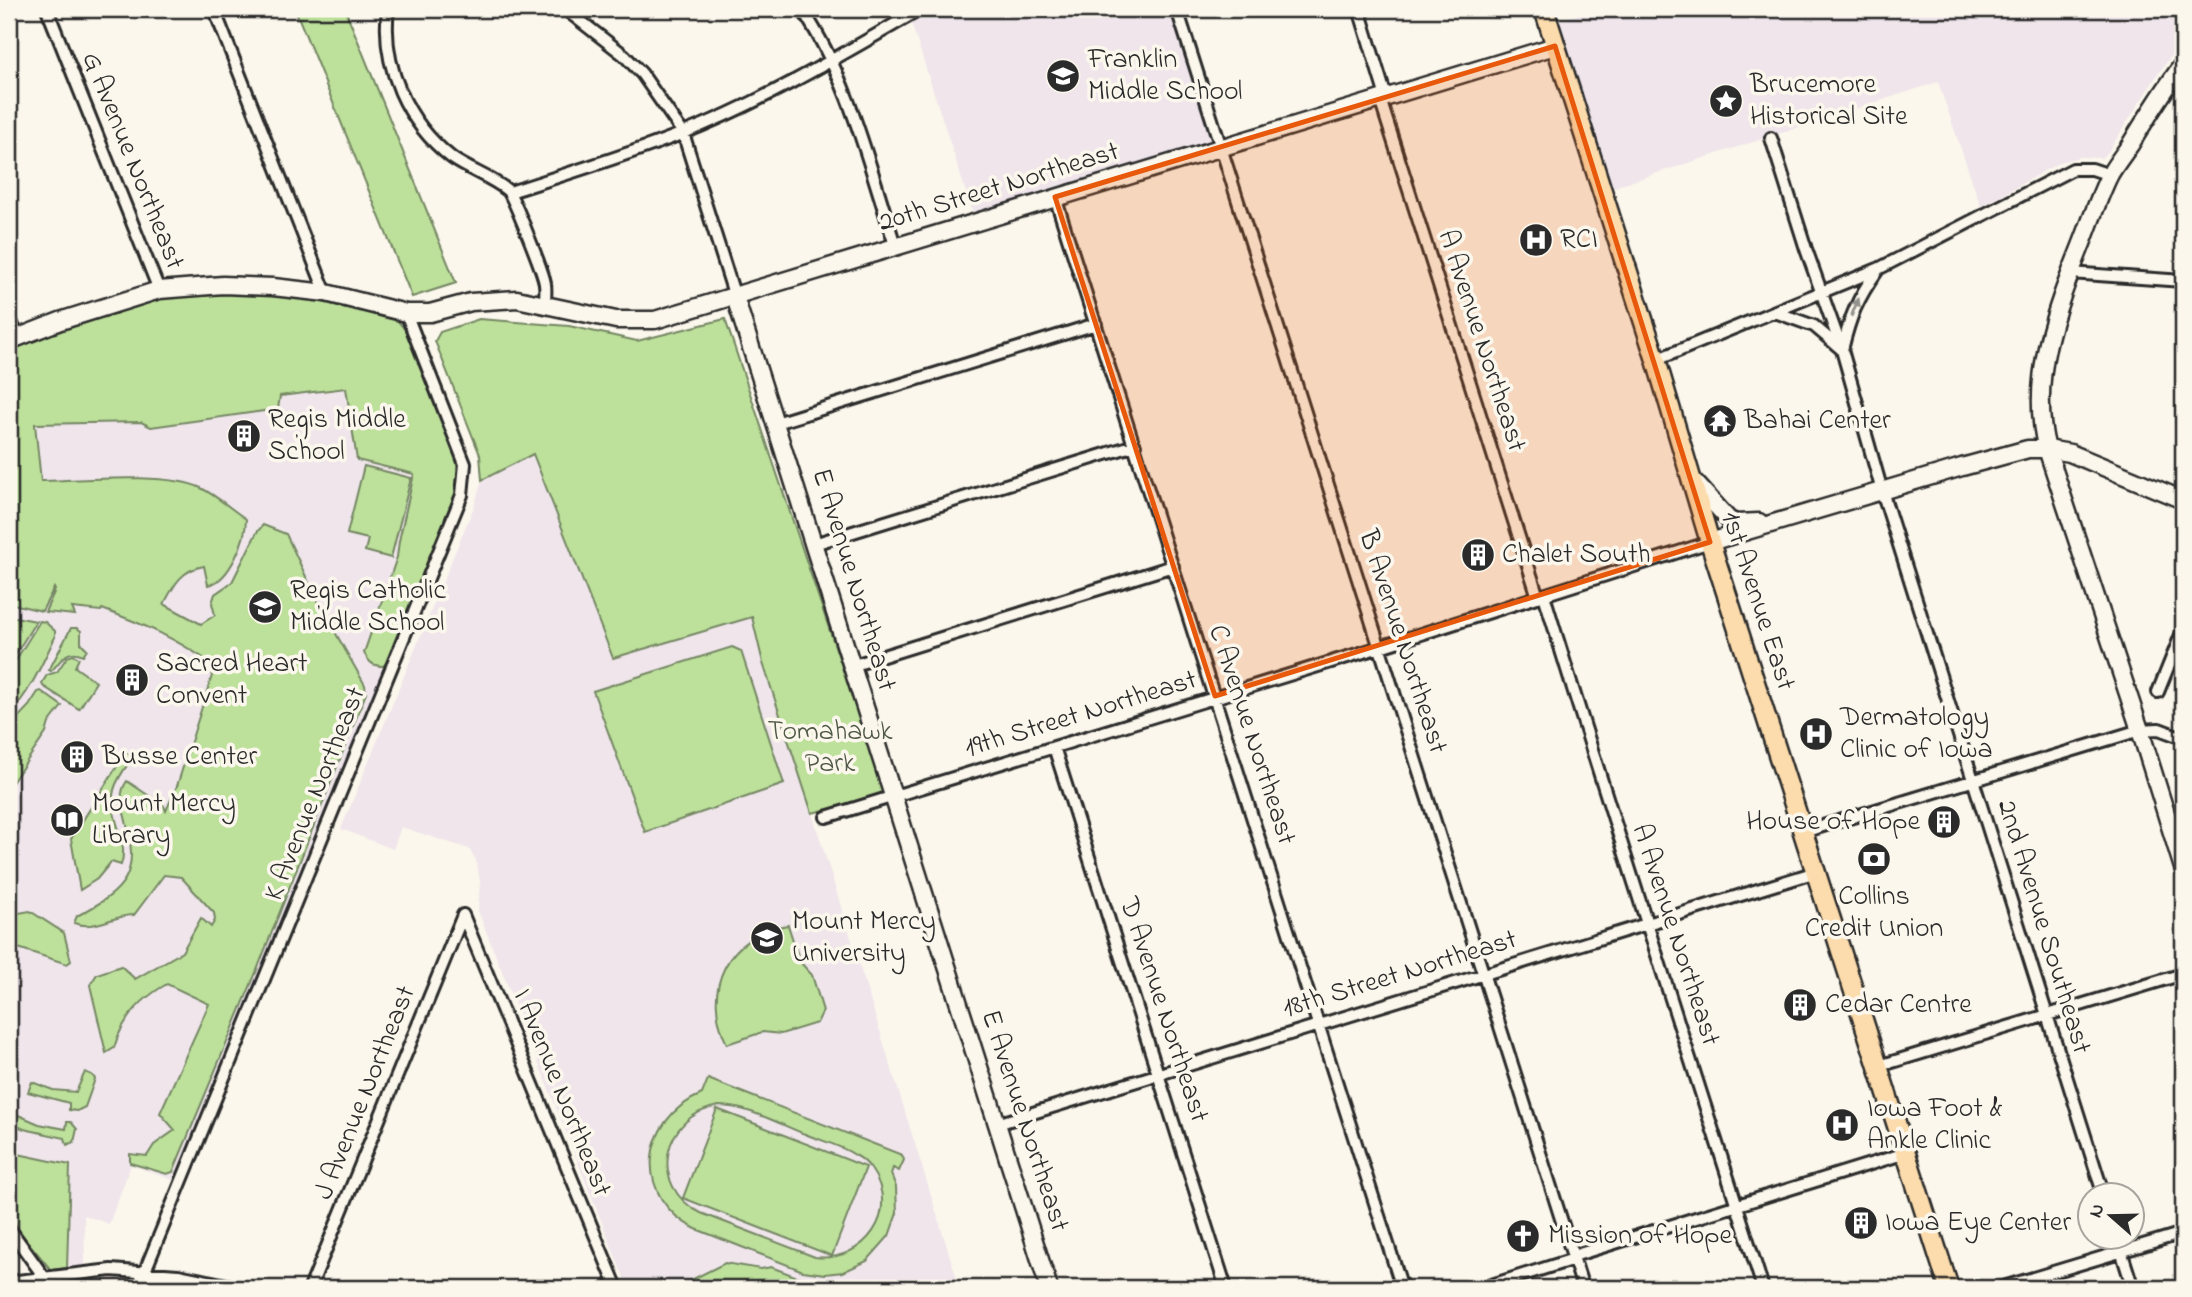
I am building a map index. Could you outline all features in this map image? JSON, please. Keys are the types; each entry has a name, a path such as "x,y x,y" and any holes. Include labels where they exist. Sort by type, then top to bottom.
{"main road":[{"name":"1st Avenue East","path":"1544,9 1656,359 1689,476 1949,1288"}],"street":[{"name":"G Avenue Northeast","path":"47,9 159,290"},
{"path":"214,9 326,293"},
{"path":"387,9 389,59 398,88 416,121 431,141 455,160 510,192 545,283 545,305"},
{"name":"E Avenue Northeast","path":"565,9 624,55 642,74 683,133 1049,1288"},
{"path":"802,9 832,60 848,97 896,248"},
{"path":"510,192 591,167 683,133 758,99 921,9"},
{"name":"B Avenue Northeast","path":"1177,9 1583,1288"},
{"name":"A Avenue Northeast","path":"1359,9 1383,98 1541,596 1649,923 1763,1288"},
{"name":"20th Street Northeast","path":"13,339 159,290 223,285 326,293 406,313 430,313 494,299 517,299 616,320 643,321 663,318 1555,46"},
{"path":"2183,64 2110,175 2070,273 2051,327 2043,362 2042,426 2047,449 2183,868"},
{"name":"2nd Avenue Southeast","path":"1771,138 1842,351 1882,491 2100,1182"},
{"path":"1656,359 1878,270 2073,169 2092,169 2110,175"},
{"name":"C Avenue Northeast","path":"1055,197 1402,1288"},
{"path":"1775,312 1814,326 1842,351 1849,321 1860,295 1878,270"},
{"path":"2070,273 2183,281"},
{"name":"K Avenue Northeast","path":"138,1288 462,495 465,464 406,313"},
{"path":"9,316 13,339"},
{"path":"775,423 1096,324"},
{"path":"814,544 1135,445"},
{"path":"1710,542 2015,452 2047,449 2070,453 2183,500"},
{"path":"2062,495 2068,466 2076,461 2089,461"},
{"path":"1689,476 1732,522 1790,520"},
{"name":"19th Street Northeast","path":"826,817 1380,647 1710,542"},
{"path":"851,666 1173,566"},
{"path":"2158,692 2183,630"},
{"path":"1803,832 2140,730 2159,729 2183,738"},
{"name":"D Avenue Northeast","path":"1054,747 1226,1288"},
{"name":"18th Street Northeast","path":"997,1124 1816,872"},
{"name":"J Avenue Northeast","path":"310,1288 463,915"},
{"name":"I Avenue Northeast","path":"463,915 617,1288"},
{"path":"1879,1066 2183,974"},
{"path":"1482,1288 1906,1153"},
{"path":"9,1228 44,1276"},
{"path":"2146,1245 2183,1233"},
{"path":"2000,1288 2122,1252 2133,1288"},
{"path":"9,1282 111,1270 178,1275 242,1288"}],"highlighted area":[{"path":"1555,46 1710,542 1215,696 1055,197"}],"shaded area":[{"name":"Franklin Middle School","path":"926,9 1177,9 1222,148 976,223 910,19"},
{"name":"Brucemore Historical Site","path":"1597,9 2183,9 2183,40 2108,152 2101,158 2080,157 2060,162 1981,207 1938,82 1602,191 1548,23"},
{"path":"221,296 357,309 397,320 405,330 455,450 458,461 453,503 176,1181 131,1165 109,1224 84,1215 85,1265 51,1270 9,1219 9,352 48,335 165,298"},
{"path":"532,454 613,658 752,616 763,663 957,1279 928,1288 628,1288 478,911 480,881 476,860 469,849 401,827 393,849 341,829 475,504 482,480"}],"green space":[{"path":"295,9 345,9 456,283 412,297"},
{"name":"Regis Catholic Middle School","path":"246,293 309,299 397,320 405,330 455,450 459,480 453,503 389,661 379,666 371,663 364,653 397,557 414,474 357,460 346,388 280,396 278,409 151,427 141,422 35,424 41,481 146,478 186,483 207,491 246,519 240,548 223,576 208,585 204,566 189,571 175,585 164,604 201,624 215,615 212,603 215,594 232,582 263,525 286,534 317,600 365,685 366,693 257,970 173,1172 167,1174 130,1163 130,1154 147,1156 154,1145 175,1130 160,1113 209,1004 167,984 148,996 133,1011 114,1048 106,1053 90,985 97,974 121,966 135,979 182,952 201,918 211,927 215,920 214,913 181,877 164,875 134,915 97,924 74,923 77,916 108,897 126,878 131,853 122,798 127,781 164,806 166,811 177,786 215,666 161,633 102,609 72,608 75,615 45,612 54,588 42,611 9,603 9,352 24,343 165,298"},
{"name":"Tomahawk Park","path":"479,319 569,326 637,341 725,319 885,795 812,813 763,663 752,617 613,658 533,454 482,480 480,455 435,341 440,332"},
{"path":"364,466 411,478 391,558 365,551 368,539 347,534"},
{"path":"15,617 36,621 9,665 9,628"},
{"path":"40,621 55,631 55,637 29,688 9,714 9,671"},
{"path":"71,628 81,631 81,643 87,649 83,655 68,654 51,671 49,670"},
{"path":"732,647 741,651 784,784 645,832 593,691"},
{"path":"73,655 79,658 75,667 96,682 79,709 42,683 47,675 57,672 67,657"},
{"path":"41,691 62,706 9,787 9,727"},
{"path":"126,752 133,757 117,781 113,800 123,846 121,865 111,862 97,879 80,890 71,839"},
{"path":"9,911 13,914 30,911 64,933 71,961 67,964 9,945"},
{"path":"788,925 800,962 812,975 823,1011 817,1023 781,1034 763,1032 727,1044 719,1023 717,1003 725,967 735,952 749,940 767,930"},
{"path":"85,1072 95,1079 85,1107 77,1111 69,1110 69,1103 28,1092 32,1082 53,1090 76,1092"},
{"path":"708,1079 902,1155 904,1160 899,1171 893,1168 891,1174 896,1187 897,1213 889,1236 867,1261 843,1272 825,1274 803,1271 696,1229 676,1216 662,1199 654,1180 652,1160 656,1140 666,1122 681,1106 702,1094","holes":["719,1106 752,1112 837,1146 866,1163 880,1185 882,1202 880,1217 873,1231 862,1243 849,1252 833,1257 815,1257 701,1213 684,1201 673,1187 668,1170 668,1153 674,1137 685,1123 700,1112"]},
{"path":"717,1109 866,1167 832,1256 683,1198"},
{"path":"16,1114 39,1124 66,1129 67,1122 71,1122 77,1129 74,1142 67,1145 65,1138 24,1129 11,1123"},
{"path":"9,1150 70,1165 67,1268 51,1270 9,1219"},
{"path":"725,1263 761,1269 771,1267 827,1288 688,1288 693,1279"}],"place":[{"name":"Franklin Middle School","path":"1063,76"},
{"name":"Brucemore Historical Site","path":"1726,101"},
{"name":"RCI","path":"1536,240"},
{"name":"Bahai Center","path":"1720,421"},
{"name":"Regis Middle School","path":"244,436"},
{"name":"Chalet South","path":"1478,555"},
{"name":"Regis Catholic Middle School","path":"265,607"},
{"name":"Sacred Heart Convent","path":"132,680"},
{"name":"Dermatology Clinic of Iowa","path":"1816,734"},
{"name":"Busse Center","path":"77,757"},
{"name":"Mount Mercy Library","path":"67,820"},
{"name":"House of Hope","path":"1944,822"},
{"name":"Collins Credit Union","path":"1874,859"},
{"name":"Mount Mercy University","path":"767,938"},
{"name":"Cedar Centre","path":"1800,1005"},
{"name":"Iowa Foot & Ankle Clinic","path":"1842,1125"},
{"name":"Iowa Eye Center","path":"1861,1223"},
{"name":"Mission of Hope","path":"1523,1236"}]}
